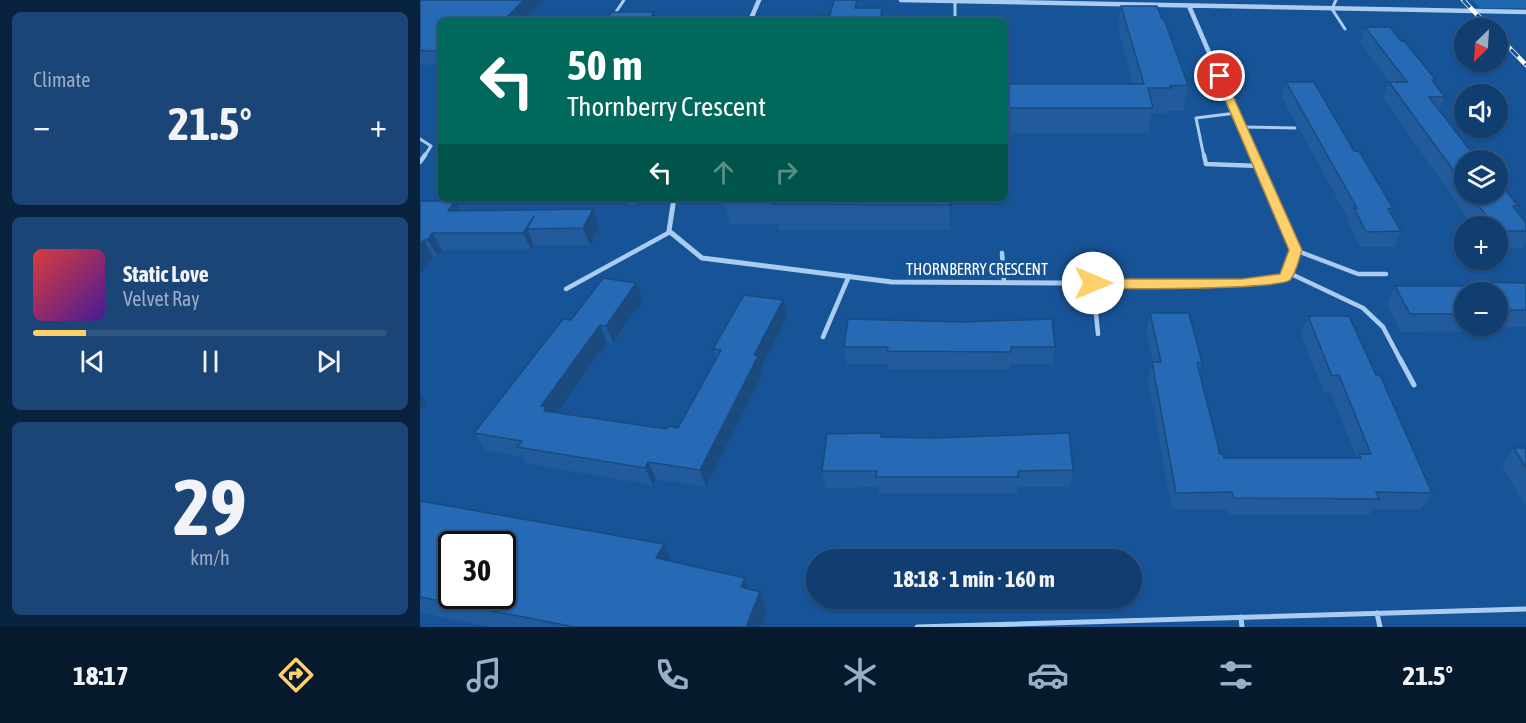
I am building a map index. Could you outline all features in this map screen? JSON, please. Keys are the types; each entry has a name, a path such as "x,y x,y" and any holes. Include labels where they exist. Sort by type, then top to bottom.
{"street":[{"path":"751,18 759,0"},
{"path":"901,0 1526,12"},
{"path":"1189,6 1295,250 1287,272"},
{"path":"670,232 674,201"},
{"name":"THORNBERRY CRESCENT","path":"670,232 702,258 892,282 1242,284 1285,278 1287,272"}],"lane":[{"path":"612,18 624,0"},
{"path":"1336,0 1332,9 1345,29"},
{"path":"954,18 956,1"},
{"path":"1236,113 1196,118 1206,164 1259,166"},
{"path":"1242,127 1295,128"},
{"path":"420,139 431,146 420,162"},
{"path":"566,289 670,232"},
{"path":"1295,250 1358,274 1386,274"},
{"path":"1002,254 1004,282"},
{"path":"1287,272 1363,308 1383,327 1414,385"},
{"path":"823,337 849,276"},
{"path":"1093,283 1098,334"},
{"path":"917,627 1526,609"},
{"path":"1377,613 1380,627"},
{"path":"1241,617 1242,627"}],"shaded area":[{"path":"1472,0 1526,0 1526,8 1480,8"}],"building":[{"path":"420,0 524,0 506,18 438,18 438,52 420,50"},
{"path":"834,0 857,0 855,8 882,8 880,18 818,18 819,15 830,15"},
{"path":"1121,6 1157,6 1188,85 1148,88 1153,108 1008,108 1008,84 1144,84"},
{"path":"612,12 654,12 650,18 608,18"},
{"path":"1365,27 1390,27 1436,80 1432,80 1445,97 1429,97 1454,130 1454,138 1461,138 1469,149 1475,150 1454,150 1454,171 1389,82 1407,82"},
{"path":"1286,82 1314,82 1354,151 1359,151 1393,208 1388,209 1401,231 1366,232 1354,208 1357,208"},
{"path":"1508,193 1518,206 1513,206 1526,223 1526,231 1508,231 1508,216 1486,216 1478,204 1508,204"},
{"path":"420,201 455,201 448,211 593,209 583,228 527,229 534,216 523,233 432,233 428,240 420,244"},
{"path":"775,201 950,201 950,205 774,204"},
{"path":"603,278 636,283 606,326 600,325 541,406 546,407 544,411 666,429 668,426 678,428 721,350 713,349 744,295 783,300 754,355 758,356 700,470 648,462 645,468 517,447 522,441 474,433 563,319 571,320"},
{"path":"1508,283 1526,283 1526,310 1508,310"},
{"path":"1395,286 1454,286 1454,314 1410,314"},
{"path":"1150,313 1189,313 1202,363 1197,363 1220,454 1223,454 1224,458 1361,458 1359,454 1371,454 1339,375 1332,376 1308,316 1349,316 1376,375 1380,375 1432,493 1376,492 1379,499 1234,498 1232,492 1176,493 1152,362 1161,362"},
{"path":"848,319 961,322 1052,319 1055,347 1011,347 1011,352 887,351 888,347 844,347"},
{"path":"881,433 881,437 935,438 1069,433 1073,470 1018,471 1018,477 876,477 877,471 822,471 827,434"},
{"path":"1514,448 1526,448 1526,468"},
{"path":"420,501 664,544 656,558 745,578 741,587 760,592 746,627 575,627 482,609 516,609 516,531 438,531 438,600 420,597"}],"railway":[{"path":"1463,0 1480,18"},
{"path":"1508,46 1526,65"}],"route":[{"path":"1093,283 1242,284 1285,278 1295,250 1220,76"}]}
